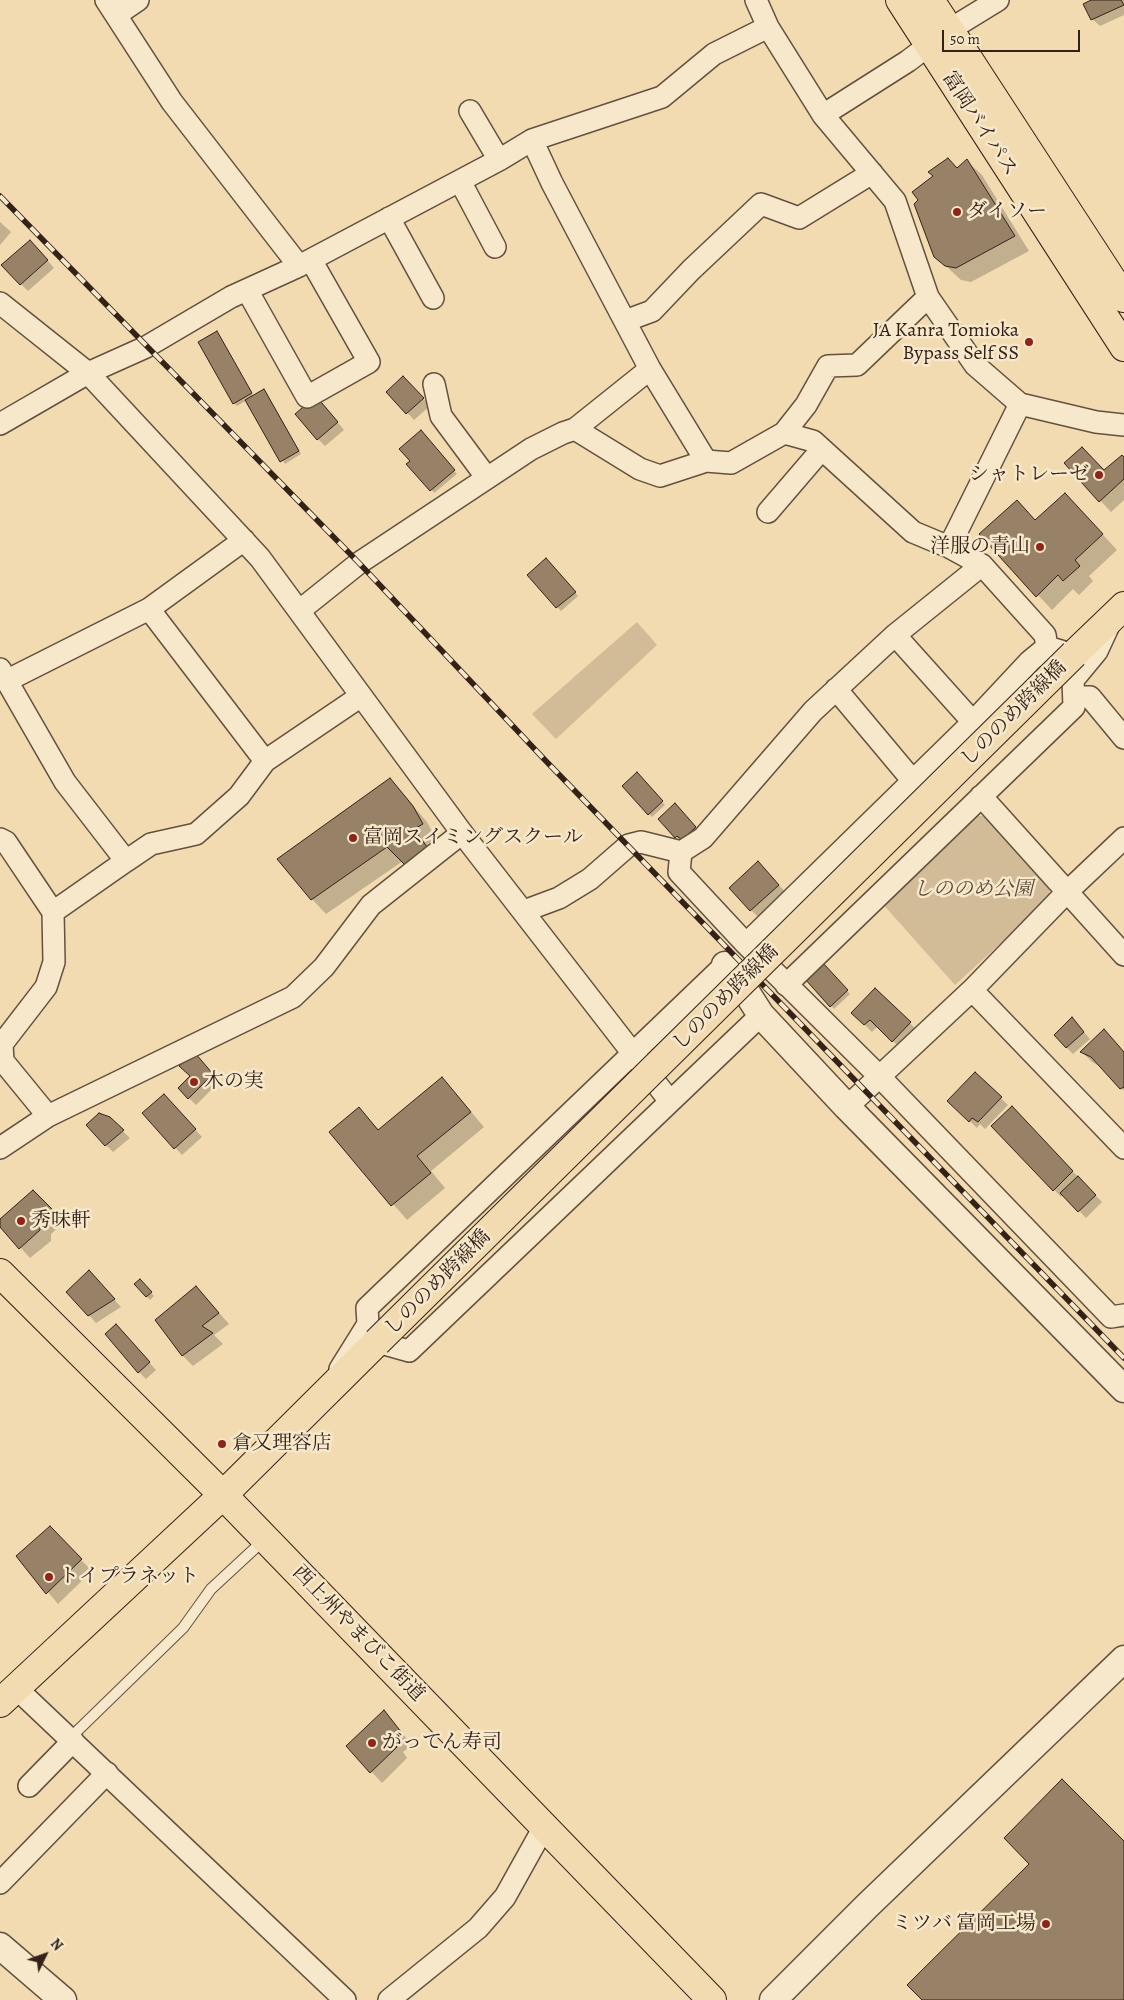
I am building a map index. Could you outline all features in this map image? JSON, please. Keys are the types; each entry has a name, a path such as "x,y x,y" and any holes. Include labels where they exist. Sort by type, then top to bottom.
{"main road":[{"name":"富岡バイパス","path":"900,0 939,38 1124,298"},
{"name":"富岡バイパス","path":"930,0 939,38 1124,348"},
{"name":"しののめ跨線橋","path":"6,1693 223,1495 1118,612"},
{"name":"西上州やまびこ街道","path":"0,1273 223,1495 712,2000"}],"street":[{"path":"138,0 111,7 172,102 305,263 369,362 307,397 247,290"},
{"path":"756,0 768,27 823,115 895,201 928,297 975,365 1020,404 1096,422 1124,425"},
{"path":"823,115 998,0"},
{"path":"0,424 88,373 146,348 247,290 305,263 500,160 532,140 662,97 714,54 768,27"},
{"path":"470,111 500,160"},
{"path":"532,140 552,183 650,370 706,461"},
{"path":"625,321 652,311 691,270 762,204 799,218 872,173"},
{"path":"460,181 495,247"},
{"path":"389,218 433,298"},
{"path":"575,430 640,469 660,476 706,461 731,463 784,433 806,405 828,366 857,365 928,297"},
{"path":"0,303 88,373 260,558 462,833 669,1100"},
{"path":"299,611 359,564 531,449 575,430 650,370"},
{"path":"434,384 441,416 487,478"},
{"path":"949,547 1020,404"},
{"path":"784,433 813,441 913,532 949,547 982,565 1045,635 1047,647"},
{"path":"768,512 822,449"},
{"path":"126,861 65,782 4,674 149,609 244,540"},
{"path":"524,911 559,898 590,878 629,845 641,842 681,852 703,838 813,711 894,635 982,565"},
{"path":"149,609 264,761"},
{"path":"786,985 1074,706 1073,680 1097,651 1118,612"},
{"path":"894,635 973,722"},
{"path":"1047,647 1074,654"},
{"path":"746,944 973,722 1030,661 1047,647"},
{"path":"836,689 913,781"},
{"path":"53,912 151,844 196,834 239,796 264,761 361,696"},
{"path":"1074,697 1090,697 1124,738"},
{"path":"981,796 1124,955"},
{"path":"0,1148 48,1116 293,997 324,967 371,905 462,833"},
{"path":"846,1107 972,990 1067,892 1124,838"},
{"path":"0,839 6,842 53,912 54,962 46,986 1,1044 3,1061 48,1116"},
{"path":"681,852 679,872 746,944 879,1076 1111,1317 1124,1315"},
{"path":"323,1397 368,1324 367,1308 725,965 738,979 761,1015 846,1107 1124,1389"},
{"path":"972,990 1124,1148"},
{"path":"377,1342 409,1351 669,1100 761,1015"},
{"path":"773,2000 866,1906 1124,1659"},
{"path":"6,1693 71,1740 345,2000"},
{"path":"29,1786 71,1740"},
{"path":"0,1883 107,1773"},
{"path":"389,2000 484,1922 505,1897 544,1827"},
{"path":"0,1946 63,2000"}],"lane":[{"path":"71,1740 183,1628 211,1589 265,1538"}],"green space":[{"path":"637,622 657,645 556,739 532,714"},
{"name":"しののめ公園","path":"967,816 983,816 1050,885 1049,899 955,985 880,901"}],"building":[{"path":"1091,0 1121,0 1124,5 1091,20 1083,4"},
{"path":"948,158 957,168 967,159 1015,236 956,268 945,266 934,257 914,204 918,200 912,192 933,176 928,172"},
{"path":"30,240 48,260 20,285 1,265"},
{"path":"217,331 252,393 233,404 198,342"},
{"path":"403,376 424,398 406,414 386,392"},
{"path":"264,389 299,451 280,462 245,400"},
{"path":"316,396 338,422 317,440 295,414"},
{"path":"421,430 455,470 430,491 406,464 410,461 399,449"},
{"name":"シャトレーゼ","path":"1082,447 1104,470 1122,455 1124,457 1124,479 1099,502 1064,463"},
{"name":"洋服の青山","path":"1065,493 1103,534 1075,560 1080,566 1063,581 1058,575 1036,597 979,534 1017,500 1035,520"},
{"path":"546,558 576,592 556,608 527,575"},
{"path":"637,772 663,801 648,815 622,786"},
{"path":"390,778 413,806 423,824 414,829 427,847 405,865 387,847 311,900 277,859"},
{"path":"675,803 696,827 682,840 677,836 675,838 658,819"},
{"path":"758,861 779,885 750,911 729,888"},
{"path":"823,963 848,990 830,1007 805,979"},
{"path":"875,988 911,1022 892,1042 870,1020 864,1025 851,1013"},
{"path":"1072,1017 1084,1032 1066,1048 1054,1035"},
{"path":"1104,1029 1124,1052 1124,1087 1120,1089 1091,1057 1080,1052"},
{"name":"木の実","path":"195,1053 213,1074 188,1099 178,1088 190,1076 179,1066"},
{"path":"975,1072 1002,1097 978,1122 972,1118 969,1122 947,1101"},
{"path":"442,1077 471,1112 417,1156 431,1173 391,1206 329,1132 359,1107 378,1130"},
{"path":"164,1094 196,1129 174,1149 142,1113"},
{"path":"1012,1106 1073,1171 1053,1191 991,1126"},
{"path":"99,1113 110,1117 124,1130 105,1146 86,1125"},
{"path":"1078,1176 1096,1195 1078,1212 1060,1193"},
{"name":"秀味軒","path":"33,1190 54,1211 40,1223 40,1230 19,1249 0,1227 0,1219"},
{"path":"89,1270 115,1299 88,1316 66,1292"},
{"path":"140,1279 152,1292 146,1297 134,1284"},
{"path":"196,1286 219,1313 202,1326 213,1333 182,1356 155,1320"},
{"path":"116,1324 150,1362 138,1373 105,1334"},
{"name":"トイプラネット","path":"50,1526 82,1559 46,1594 16,1556"},
{"name":"がってん寿司","path":"384,1710 402,1733 393,1741 397,1747 370,1773 346,1746"},
{"name":"ミツバ 富岡工場","path":"1062,1779 1124,1841 1124,2000 922,2000 907,1985 1029,1864 1004,1838"}],"railway":[{"path":"0,196 359,563 544,759 1124,1358"}],"place":[{"name":"ダイソー","path":"957,212"},
{"name":"JA Kanra Tomioka Bypass Self SS","path":"1029,342"},
{"name":"シャトレーゼ","path":"1099,475"},
{"name":"洋服の青山","path":"1040,547"},
{"name":"富岡スイミングスクール","path":"353,838"},
{"name":"木の実","path":"194,1082"},
{"name":"秀味軒","path":"21,1221"},
{"name":"倉又理容店","path":"222,1444"},
{"name":"トイプラネット","path":"49,1577"},
{"name":"がってん寿司","path":"372,1743"},
{"name":"ミツバ 富岡工場","path":"1046,1924"}]}
